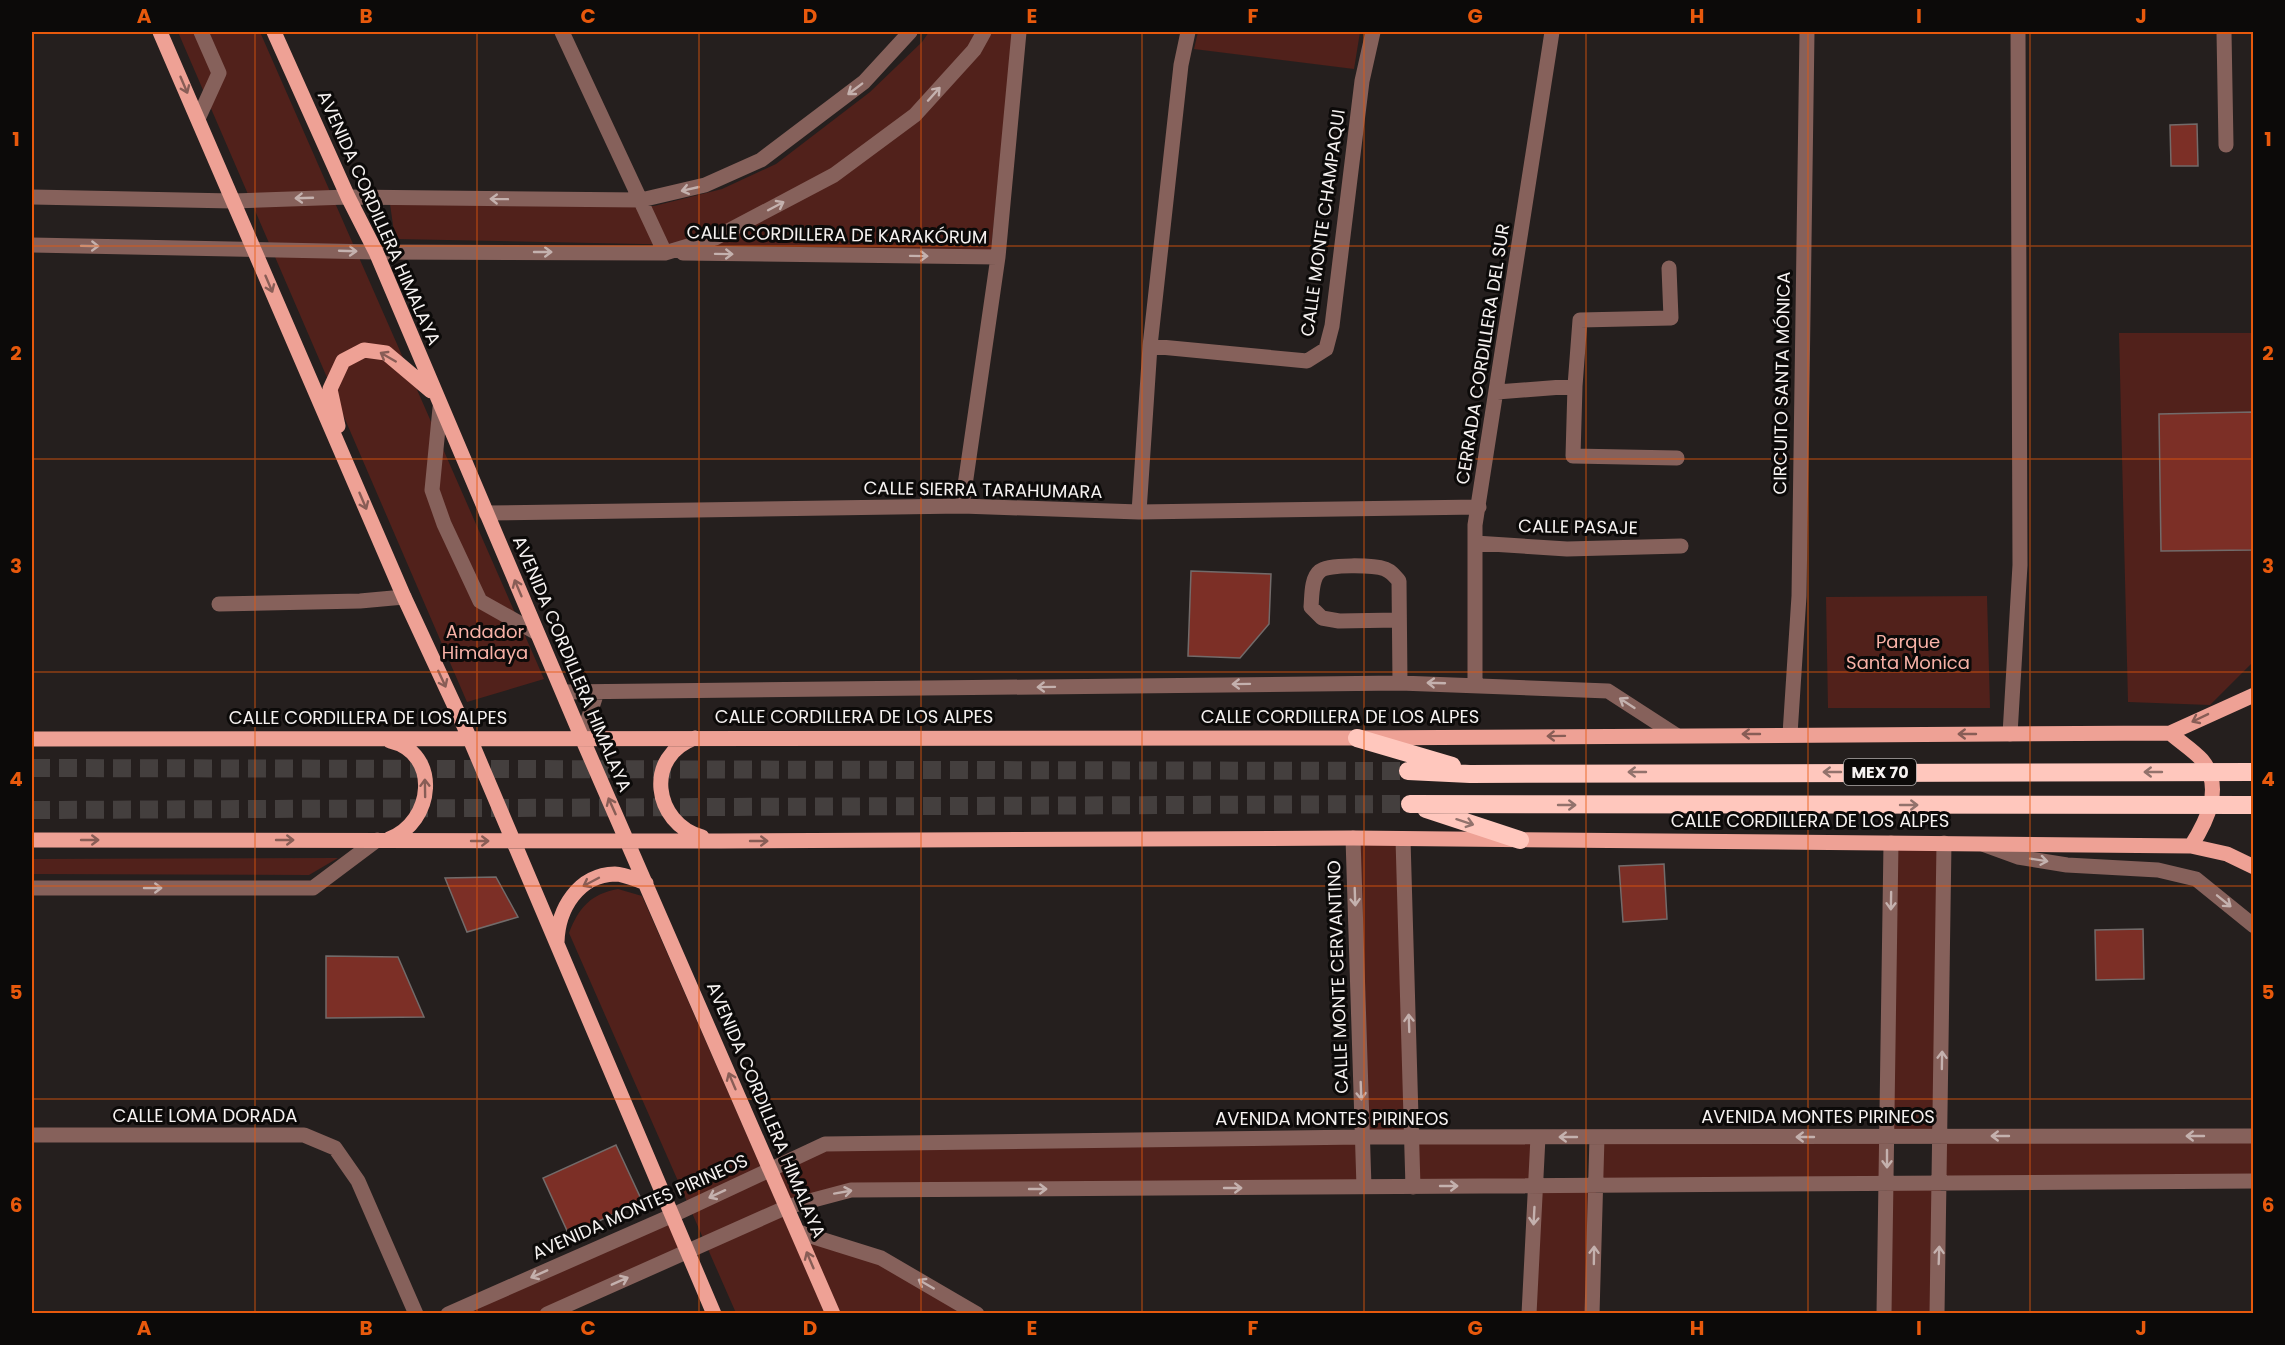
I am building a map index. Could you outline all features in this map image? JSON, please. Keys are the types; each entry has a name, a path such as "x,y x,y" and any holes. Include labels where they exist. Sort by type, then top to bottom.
{"highway":[{"path":"1357,738 1417,754 1470,774"},
{"name":"MEX 70","path":"1408,771 1470,774 1506,772 2253,772"},
{"name":"CALLE CORDILLERA DE LOS ALPES","path":"1520,840 1410,804 2253,805"}],"main road":[{"path":"160,32 404,597 470,739 714,1314"},
{"name":"AVENIDA CORDILLERA HIMALAYA","path":"274,32 348,197 376,252 440,408 582,738 833,1314"},
{"path":"346,462 330,389 343,361 364,350 386,353 434,393"},
{"name":"CALLE CORDILLERA DE LOS ALPES","path":"32,739 1357,738 2170,733 2253,695"},
{"path":"2170,733 2203,761 2212,784 2213,797 2206,820 2191,846"},
{"path":"707,738 694,738 671,756 662,773 661,798 676,824 690,834 721,841"},
{"path":"377,840 390,839 405,831 417,819 426,795 423,770 414,756 394,741 383,739"},
{"name":"CALLE CORDILLERA DE LOS ALPES","path":"32,840 721,841 1403,838 2191,846 2227,854 2253,867"},
{"path":"557,946 559,919 575,891 591,880 617,874 646,884"}],"street":[{"path":"198,119 219,73 201,32"},
{"path":"562,32 665,253 715,238 834,176 915,115 974,50 984,32"},
{"path":"32,197 233,201 348,197 641,200 705,185 761,160 864,82 910,32"},
{"name":"CALLE CORDILLERA DE KARAKÓRUM","path":"32,244 376,252 998,257 1019,32"},
{"path":"1139,512 1150,346 1181,65 1188,32"},
{"name":"CALLE MONTE CHAMPAQUI","path":"1150,346 1306,361 1326,349 1332,326 1362,81 1373,32"},
{"name":"CERRADA CORDILLERA DEL SUR","path":"1476,685 1474,543 1552,32"},
{"name":"CIRCUITO SANTA MÓNICA","path":"1790,734 1799,596 1807,32"},
{"path":"2010,734 2020,565 2018,32"},
{"path":"2224,32 2226,146"},
{"path":"962,506 998,257"},
{"path":"1669,268 1671,318 1580,320 1573,456 1677,458"},
{"path":"1497,392 1575,386"},
{"path":"440,408 432,490 444,524 480,601 537,633"},
{"name":"CALLE SIERRA TARAHUMARA","path":"486,513 962,506 1139,512 1479,507"},
{"name":"CALLE PASAJE","path":"1474,543 1568,549 1681,546"},
{"path":"1398,620 1339,621 1322,618 1311,607 1314,578 1319,571 1329,566 1381,568 1392,572 1399,581 1400,682"},
{"path":"219,604 360,601 404,597"},
{"name":"CALLE CORDILLERA DE LOS ALPES","path":"563,693 1400,682 1608,691 1676,735"},
{"path":"582,738 597,692"},
{"name":"CALLE MONTE CERVANTINO","path":"1353,838 1364,1187"},
{"path":"1403,838 1413,1187"},
{"path":"32,888 314,888 377,840"},
{"path":"1884,1314 1892,843"},
{"path":"1937,1314 1941,1184 1944,843"},
{"name":"CALLE CORDILLERA DE LOS ALPES","path":"1983,844 2018,857 2067,865 2158,870 2196,879 2253,926"},
{"name":"CALLE LOMA DORADA","path":"32,1135 304,1135 335,1148 358,1181 416,1314"},
{"name":"AVENIDA MONTES PIRINEOS","path":"448,1314 671,1216 825,1144 1362,1137 2253,1136"},
{"path":"1529,1314 1538,1137"},
{"path":"1592,1314 1597,1137"},
{"path":"548,1314 787,1207 851,1190 2253,1181"},
{"path":"798,1232 881,1258 976,1314"}],"green space":[{"name":"Andador Himalaya","path":"178,32 260,32 544,679 467,702"},
{"path":"929,32 1013,32 991,251 395,239 390,204 654,206 722,189 776,164 870,92 922,42"},
{"path":"1198,32 1360,32 1354,69 1194,49"},
{"path":"2119,333 2253,333 2253,662 2210,705 2128,702"},
{"name":"Parque Santa Monica","path":"1987,596 1990,708 1828,708 1826,597"},
{"path":"1353,838 1403,839 1412,1137 1538,1137 1535,1185 1595,1186 1597,1137 1887,1136 1891,843 1944,843 1941,1136 2254,1136 2253,1181 1941,1184 1937,1314 1884,1313 1887,1184 1596,1186 1592,1313 1529,1314 1535,1186 1413,1187 1412,1138 1362,1137","holes":["1888,1137 1941,1137 1940,1183 1887,1184"]},
{"path":"338,858 309,875 32,874 32,859"},
{"path":"618,889 642,896 825,1313 736,1313 569,933 577,916 587,903 600,894"},
{"path":"1362,1137 1364,1187 851,1190 787,1207 770,1169 825,1144"},
{"path":"671,1216 688,1251 547,1313 448,1314"},
{"path":"798,1232 881,1258 977,1313 833,1313"}],"building":[{"path":"2197,124 2198,166 2171,166 2170,125"},
{"path":"2253,412 2253,550 2161,551 2159,414"},
{"path":"1191,571 1271,574 1269,624 1240,658 1188,656"},
{"path":"1664,864 1667,919 1623,922 1619,866"},
{"path":"496,877 518,917 467,932 445,878"},
{"path":"2143,929 2144,979 2096,980 2095,930"},
{"path":"326,956 398,957 424,1017 326,1018"},
{"path":"616,1145 642,1201 569,1235 543,1178"}],"tunnel":[{"path":"32,768 1408,771"},
{"path":"32,810 1410,804"}]}
